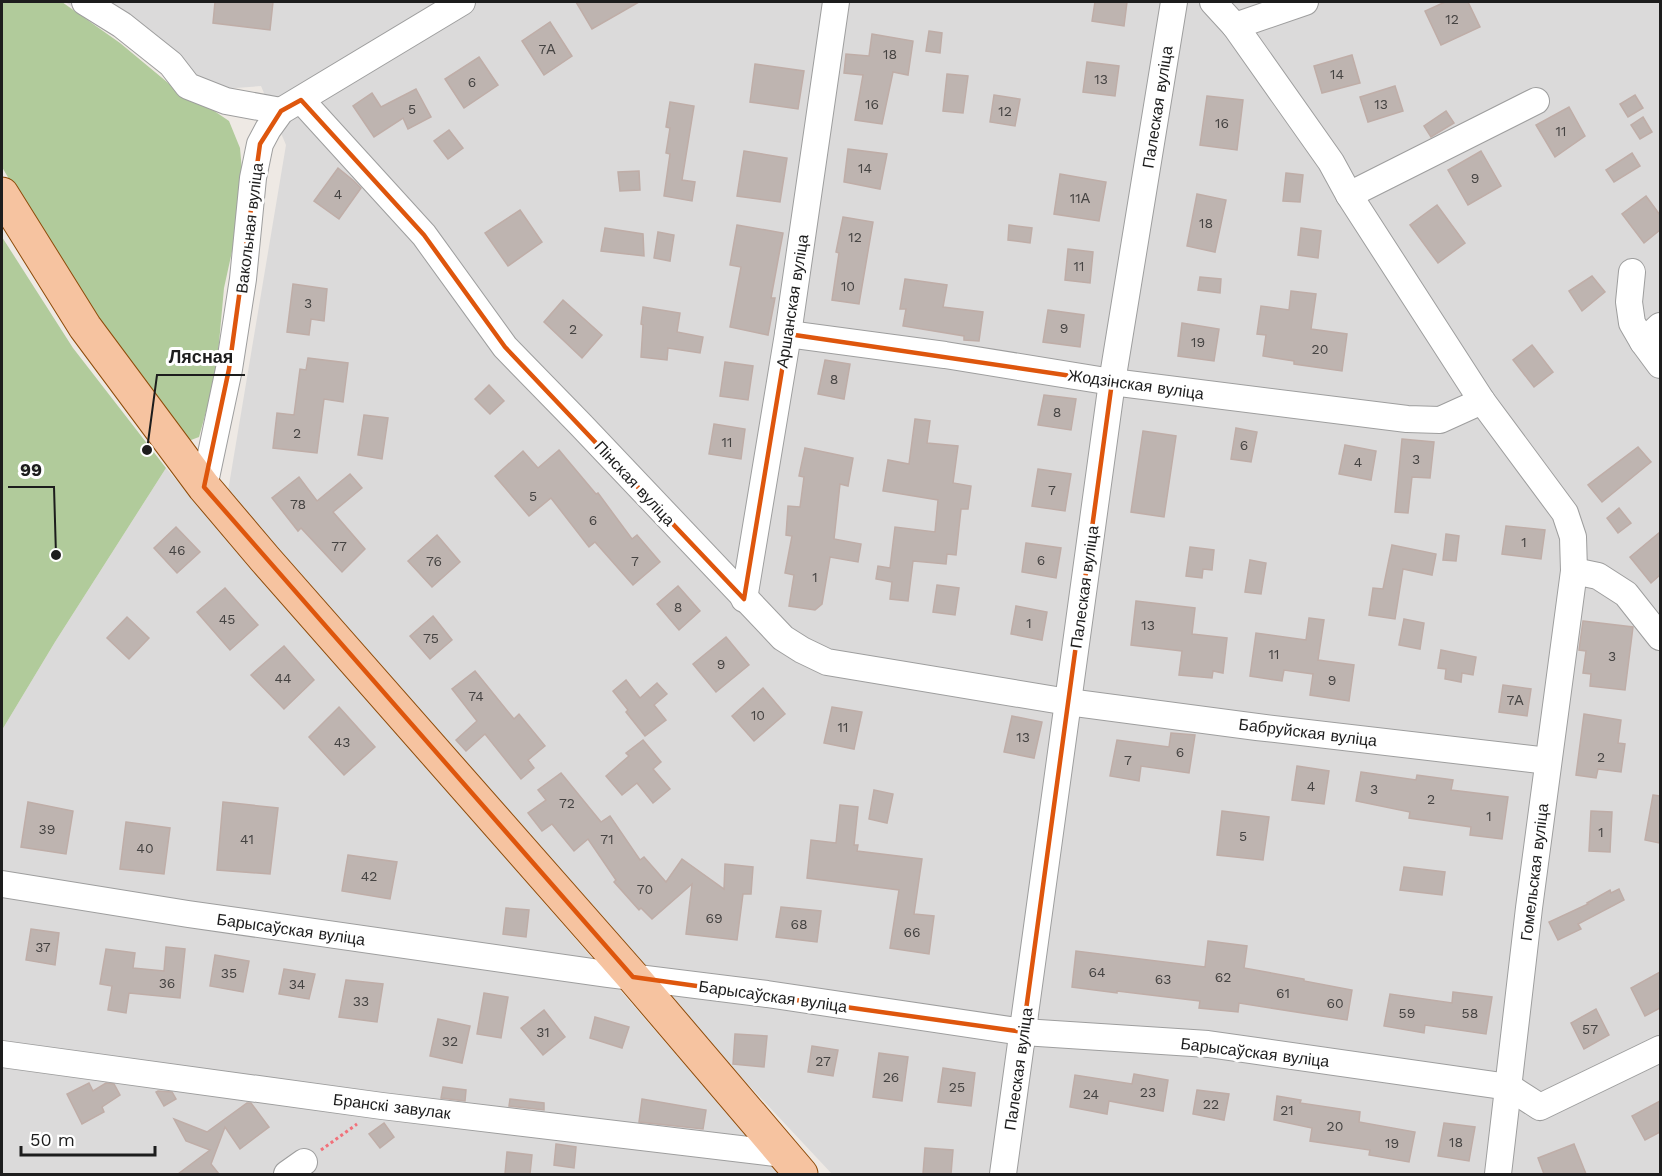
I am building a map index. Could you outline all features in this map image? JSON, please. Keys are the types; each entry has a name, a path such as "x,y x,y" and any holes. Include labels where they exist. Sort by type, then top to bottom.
{"main road":[{"path":"2,194 85,327 204,487 265,560 633,977 792,1164"}],"street":[{"path":"85,2 122,25 171,64 188,86 226,101 291,105"},
{"name":"Вакольная вуліца","path":"204,487 229,369 260,144 268,129 291,105 462,2"},
{"name":"Аршанская вуліца","path":"744,599 788,334 836,2"},
{"name":"Палеская вуліца","path":"1003,1174 1112,382 1174,2"},
{"name":"Гомельская вуліца","path":"1213,2 1235,26 1331,162 1349,195 1482,401 1565,513 1573,537 1574,571 1529,908 1498,1174"},
{"path":"1235,26 1305,2"},
{"path":"1349,195 1536,101"},
{"name":"Пінская вуліца","path":"291,105 424,235 505,347 783,638 827,662 1068,702"},
{"path":"1632,272 1629,302 1632,323 1652,334 1660,365"},
{"name":"Жодзінская вуліца","path":"788,334 945,355 1112,382 1407,419 1440,420 1482,401"},
{"path":"1574,571 1598,576 1626,594 1660,637"},
{"name":"Бабруйская вуліца","path":"1068,702 1548,761"},
{"name":"Барысаўская вуліца","path":"2,884 188,914 1023,1032 1208,1044 1509,1087 1540,1107"},
{"path":"1503,1126 1660,1049"},
{"name":"Бранскі завулак","path":"2,1054 792,1164"}],"path":[{"path":"295,1168 382,1106"}],"highlighted area":[{"path":"301,100 424,235 505,347 744,599 788,334 1112,382 1023,1032 633,977 204,487 229,369 260,144 281,111"}],"shaded area":[{"path":"65,2 1660,2 1660,1174 832,1174 668,999 228,491 286,145 261,86 209,90 190,83"},
{"path":"166,468 780,1174 2,1174 2,730"}],"green space":[{"path":"2,2 62,2 120,43 173,87 229,121 240,148 243,183 238,224 224,288 216,376 199,437 191,440 180,434 97,330 2,167"},
{"path":"2,237 73,348 166,468 2,730"}],"building":[{"path":"215,2 273,2 270,30 213,23"},
{"path":"576,2 639,2 592,29"},
{"path":"1095,2 1127,2 1124,26 1092,21"},
{"path":"1445,2 1468,2 1480,27 1441,45 1425,11"},
{"path":"550,22 572,56 544,75 522,41"},
{"path":"929,31 942,33 940,53 926,51"},
{"path":"872,34 913,41 908,75 893,72 882,124 855,120 863,75 844,73 846,54 869,56"},
{"path":"1352,55 1360,83 1322,93 1314,66"},
{"path":"479,57 498,85 464,108 445,79"},
{"path":"1087,62 1119,66 1115,96 1083,92"},
{"path":"755,64 804,71 798,109 750,102"},
{"path":"947,74 968,76 963,113 943,111"},
{"path":"1395,86 1403,111 1368,122 1360,97"},
{"path":"416,89 431,117 408,129 403,118 374,137 353,106 372,93 381,107"},
{"path":"994,95 1020,99 1015,126 990,122"},
{"path":"1635,95 1643,108 1628,117 1620,104"},
{"path":"1207,96 1243,100 1237,150 1200,145"},
{"path":"670,102 694,106 682,180 695,182 692,201 664,196 670,154 666,153 670,128 666,127"},
{"path":"1569,107 1585,136 1555,157 1536,125"},
{"path":"1446,111 1454,123 1431,137 1424,126"},
{"path":"1643,117 1652,132 1640,139 1631,125"},
{"path":"449,130 463,148 448,159 434,141"},
{"path":"848,149 887,154 880,189 844,182"},
{"path":"744,151 787,158 780,202 737,196"},
{"path":"1481,151 1501,186 1468,205 1448,170"},
{"path":"1632,153 1640,166 1614,182 1606,170"},
{"path":"338,168 361,188 339,219 314,201"},
{"path":"639,171 640,190 620,191 618,172"},
{"path":"1286,173 1303,175 1300,202 1283,201"},
{"path":"1060,174 1106,182 1099,221 1054,214"},
{"path":"1197,194 1226,200 1215,252 1187,246"},
{"path":"1646,196 1660,215 1660,230 1644,243 1622,214"},
{"path":"1437,205 1465,243 1438,263 1410,225"},
{"path":"520,210 542,242 508,266 485,233"},
{"path":"843,217 873,222 859,304 832,300 839,253 836,252"},
{"path":"737,225 783,233 771,298 775,298 768,335 730,327 741,267 730,265"},
{"path":"1009,225 1032,228 1030,243 1008,240"},
{"path":"605,228 643,234 644,256 601,251"},
{"path":"1301,228 1321,231 1318,258 1298,255"},
{"path":"658,232 674,235 670,261 654,258"},
{"path":"1068,249 1093,252 1090,283 1065,280"},
{"path":"1592,276 1605,292 1582,311 1569,291"},
{"path":"1200,277 1221,279 1220,293 1198,290"},
{"path":"905,279 947,285 943,307 983,312 979,341 964,340 964,336 903,326 906,309 900,309"},
{"path":"293,284 327,289 324,321 311,319 309,335 287,332"},
{"path":"1291,291 1316,294 1311,329 1347,334 1342,371 1294,364 1294,361 1263,356 1266,335 1257,334 1261,306 1289,310"},
{"path":"563,300 602,335 582,358 544,322"},
{"path":"643,307 680,313 677,332 703,337 700,353 668,348 667,360 641,357"},
{"path":"1048,310 1084,315 1080,347 1043,342"},
{"path":"1182,323 1219,329 1214,361 1178,356"},
{"path":"1532,345 1553,372 1534,387 1513,360"},
{"path":"308,358 348,363 343,402 324,399 317,453 273,448 277,413 294,415 300,369 306,370"},
{"path":"825,360 850,364 844,399 818,394"},
{"path":"725,362 753,366 748,400 720,396"},
{"path":"489,385 504,401 490,414 475,399"},
{"path":"1044,395 1076,399 1071,430 1038,425"},
{"path":"364,415 388,418 382,459 358,455"},
{"path":"915,419 930,421 927,443 958,446 953,483 971,486 968,509 961,509 956,555 947,554 946,564 913,561 908,601 890,599 892,582 876,579 878,566 890,568 895,527 935,532 938,500 883,491 888,460 909,464"},
{"path":"714,424 745,429 741,459 709,454"},
{"path":"1236,428 1257,432 1251,462 1231,459"},
{"path":"1143,431 1176,436 1164,517 1131,512"},
{"path":"1402,439 1434,442 1430,478 1412,477 1408,513 1395,512"},
{"path":"1345,445 1376,451 1371,480 1339,474"},
{"path":"1638,447 1651,462 1602,502 1588,485"},
{"path":"805,448 853,458 848,486 840,484 834,539 861,544 858,562 830,557 822,604 815,610 789,606 794,575 785,573 792,536 786,535 788,506 800,507 804,477 799,476"},
{"path":"559,450 596,494 598,493 632,539 637,535 660,562 633,585 595,542 589,547 551,498 529,516 495,476 523,451 538,468"},
{"path":"1038,469 1071,474 1065,511 1032,506"},
{"path":"350,474 362,488 333,512 365,549 342,572 301,528 298,531 272,498 299,477 317,501"},
{"path":"1619,508 1631,523 1618,533 1607,518"},
{"path":"1506,526 1545,530 1541,559 1502,554"},
{"path":"176,527 200,552 177,573 154,548"},
{"path":"1660,532 1660,575 1651,583 1630,557"},
{"path":"1446,534 1459,536 1456,561 1443,560"},
{"path":"437,535 460,562 432,587 408,561"},
{"path":"1026,543 1061,548 1056,578 1022,572"},
{"path":"1392,545 1436,554 1432,575 1403,569 1395,619 1369,615 1373,588 1383,589"},
{"path":"1190,547 1214,550 1212,570 1203,569 1202,578 1186,576"},
{"path":"1250,560 1266,563 1261,594 1245,592"},
{"path":"937,585 959,588 955,615 933,612"},
{"path":"678,586 700,611 679,630 657,604"},
{"path":"225,588 258,625 230,650 197,612"},
{"path":"1136,601 1195,608 1192,634 1227,638 1223,673 1213,671 1212,678 1179,675 1182,651 1131,645"},
{"path":"1016,606 1047,612 1042,640 1011,634"},
{"path":"433,616 452,640 430,659 410,636"},
{"path":"127,617 149,638 129,659 107,638"},
{"path":"1309,618 1324,620 1318,660 1354,665 1349,701 1310,695 1313,674 1284,670 1282,681 1250,676 1256,633 1306,640"},
{"path":"1404,619 1424,623 1420,649 1399,645"},
{"path":"1583,621 1633,627 1625,690 1590,686 1591,674 1583,673 1586,651 1579,650"},
{"path":"726,637 749,665 716,692 693,664"},
{"path":"284,646 314,680 284,709 251,675"},
{"path":"1441,650 1476,657 1473,675 1462,673 1461,682 1445,679 1446,669 1438,668"},
{"path":"475,671 514,719 519,714 545,746 528,760 534,768 521,779 485,734 466,751 456,740 477,721 452,689"},
{"path":"626,680 640,698 657,683 667,694 654,705 666,720 645,736 613,691"},
{"path":"1503,685 1531,689 1527,716 1499,712"},
{"path":"763,688 785,714 754,741 732,716"},
{"path":"339,707 375,747 344,775 309,737"},
{"path":"832,707 862,712 854,749 824,743"},
{"path":"1584,714 1621,720 1618,743 1625,744 1621,772 1598,769 1596,778 1576,775"},
{"path":"1012,716 1042,722 1034,758 1004,752"},
{"path":"1171,733 1195,735 1189,773 1141,766 1139,781 1110,776 1117,740 1169,747"},
{"path":"643,740 661,762 653,769 670,789 653,803 637,783 622,795 606,776 629,756 626,753"},
{"path":"1297,766 1329,771 1324,804 1292,800"},
{"path":"1361,772 1416,780 1417,775 1453,780 1451,790 1508,797 1502,839 1470,835 1471,827 1409,818 1410,812 1356,801"},
{"path":"561,773 601,822 610,816 640,860 644,857 666,882 682,859 724,889 725,864 753,867 751,894 743,894 737,940 686,934 692,884 652,919 641,908 639,910 614,882 616,880 588,839 574,851 552,824 542,831 528,813 546,800 538,790"},
{"path":"874,790 893,794 887,823 869,819"},
{"path":"1653,795 1660,796 1660,843 1645,840"},
{"path":"28,802 73,811 66,854 21,847"},
{"path":"223,802 278,808 270,874 217,870"},
{"path":"840,805 858,807 854,845 858,845 857,851 922,859 914,914 934,916 929,954 890,948 899,890 807,878 811,840 836,843"},
{"path":"1222,811 1269,817 1263,860 1217,855"},
{"path":"1591,811 1612,812 1610,852 1589,851"},
{"path":"126,822 170,828 164,874 120,869"},
{"path":"348,855 397,862 390,899 342,891"},
{"path":"1404,867 1445,872 1442,895 1400,890"},
{"path":"1619,889 1624,900 1578,924 1581,929 1558,940 1549,922 1588,904 1610,890 1611,893"},
{"path":"781,907 821,911 817,942 776,937"},
{"path":"506,908 529,910 526,937 503,934"},
{"path":"31,929 59,933 55,965 26,960"},
{"path":"1208,941 1247,946 1244,968 1352,990 1347,1020 1239,1003 1238,1012 1199,1008 1200,1001 1072,987 1076,951 1205,967"},
{"path":"166,947 185,949 180,998 129,993 126,1013 108,1010 112,986 100,984 106,949 135,953 133,968 164,971"},
{"path":"215,955 249,961 243,992 210,986"},
{"path":"284,969 315,974 309,999 279,994"},
{"path":"1660,972 1660,1008 1645,1016 1631,988"},
{"path":"346,980 383,984 377,1022 339,1017"},
{"path":"1453,992 1492,997 1486,1034 1425,1025 1424,1033 1384,1026 1390,994 1452,1003"},
{"path":"484,993 508,997 501,1038 477,1034"},
{"path":"1596,1009 1609,1035 1584,1049 1571,1023"},
{"path":"544,1010 565,1037 543,1055 521,1028"},
{"path":"595,1017 629,1027 622,1048 590,1038"},
{"path":"438,1019 470,1026 462,1063 430,1056"},
{"path":"735,1034 767,1036 764,1067 733,1064"},
{"path":"812,1046 838,1050 833,1076 808,1072"},
{"path":"879,1053 908,1057 902,1101 873,1097"},
{"path":"943,1068 975,1073 971,1106 938,1102"},
{"path":"1134,1074 1168,1080 1163,1111 1109,1101 1107,1114 1070,1107 1075,1075 1132,1084"},
{"path":"89,1083 93,1091 106,1083 114,1084 120,1095 102,1107 104,1112 82,1124 67,1094"},
{"path":"443,1087 466,1090 465,1101 441,1098"},
{"path":"1197,1090 1229,1094 1224,1120 1193,1114"},
{"path":"156,1092 172,1092 176,1099 164,1106"},
{"path":"1277,1096 1301,1100 1300,1103 1360,1112 1359,1122 1415,1132 1409,1162 1369,1155 1370,1150 1310,1141 1312,1128 1274,1120"},
{"path":"510,1099 544,1103 544,1110 509,1106"},
{"path":"642,1099 706,1110 703,1129 639,1122"},
{"path":"1660,1101 1660,1132 1645,1140 1632,1116"},
{"path":"247,1103 251,1103 269,1127 240,1149 225,1127 211,1164 219,1174 178,1174 210,1150 186,1141 174,1119 207,1132"},
{"path":"384,1123 394,1137 380,1148 369,1134"},
{"path":"1444,1123 1475,1127 1469,1161 1438,1156"},
{"path":"556,1144 576,1147 574,1168 554,1165"},
{"path":"1574,1144 1586,1174 1544,1174 1538,1158"},
{"path":"925,1148 953,1150 951,1174 923,1174"},
{"path":"507,1152 532,1155 530,1174 505,1174"}],"place":[{"name":"Лясная","path":"147,450"},
{"name":"99","path":"56,555"}]}
